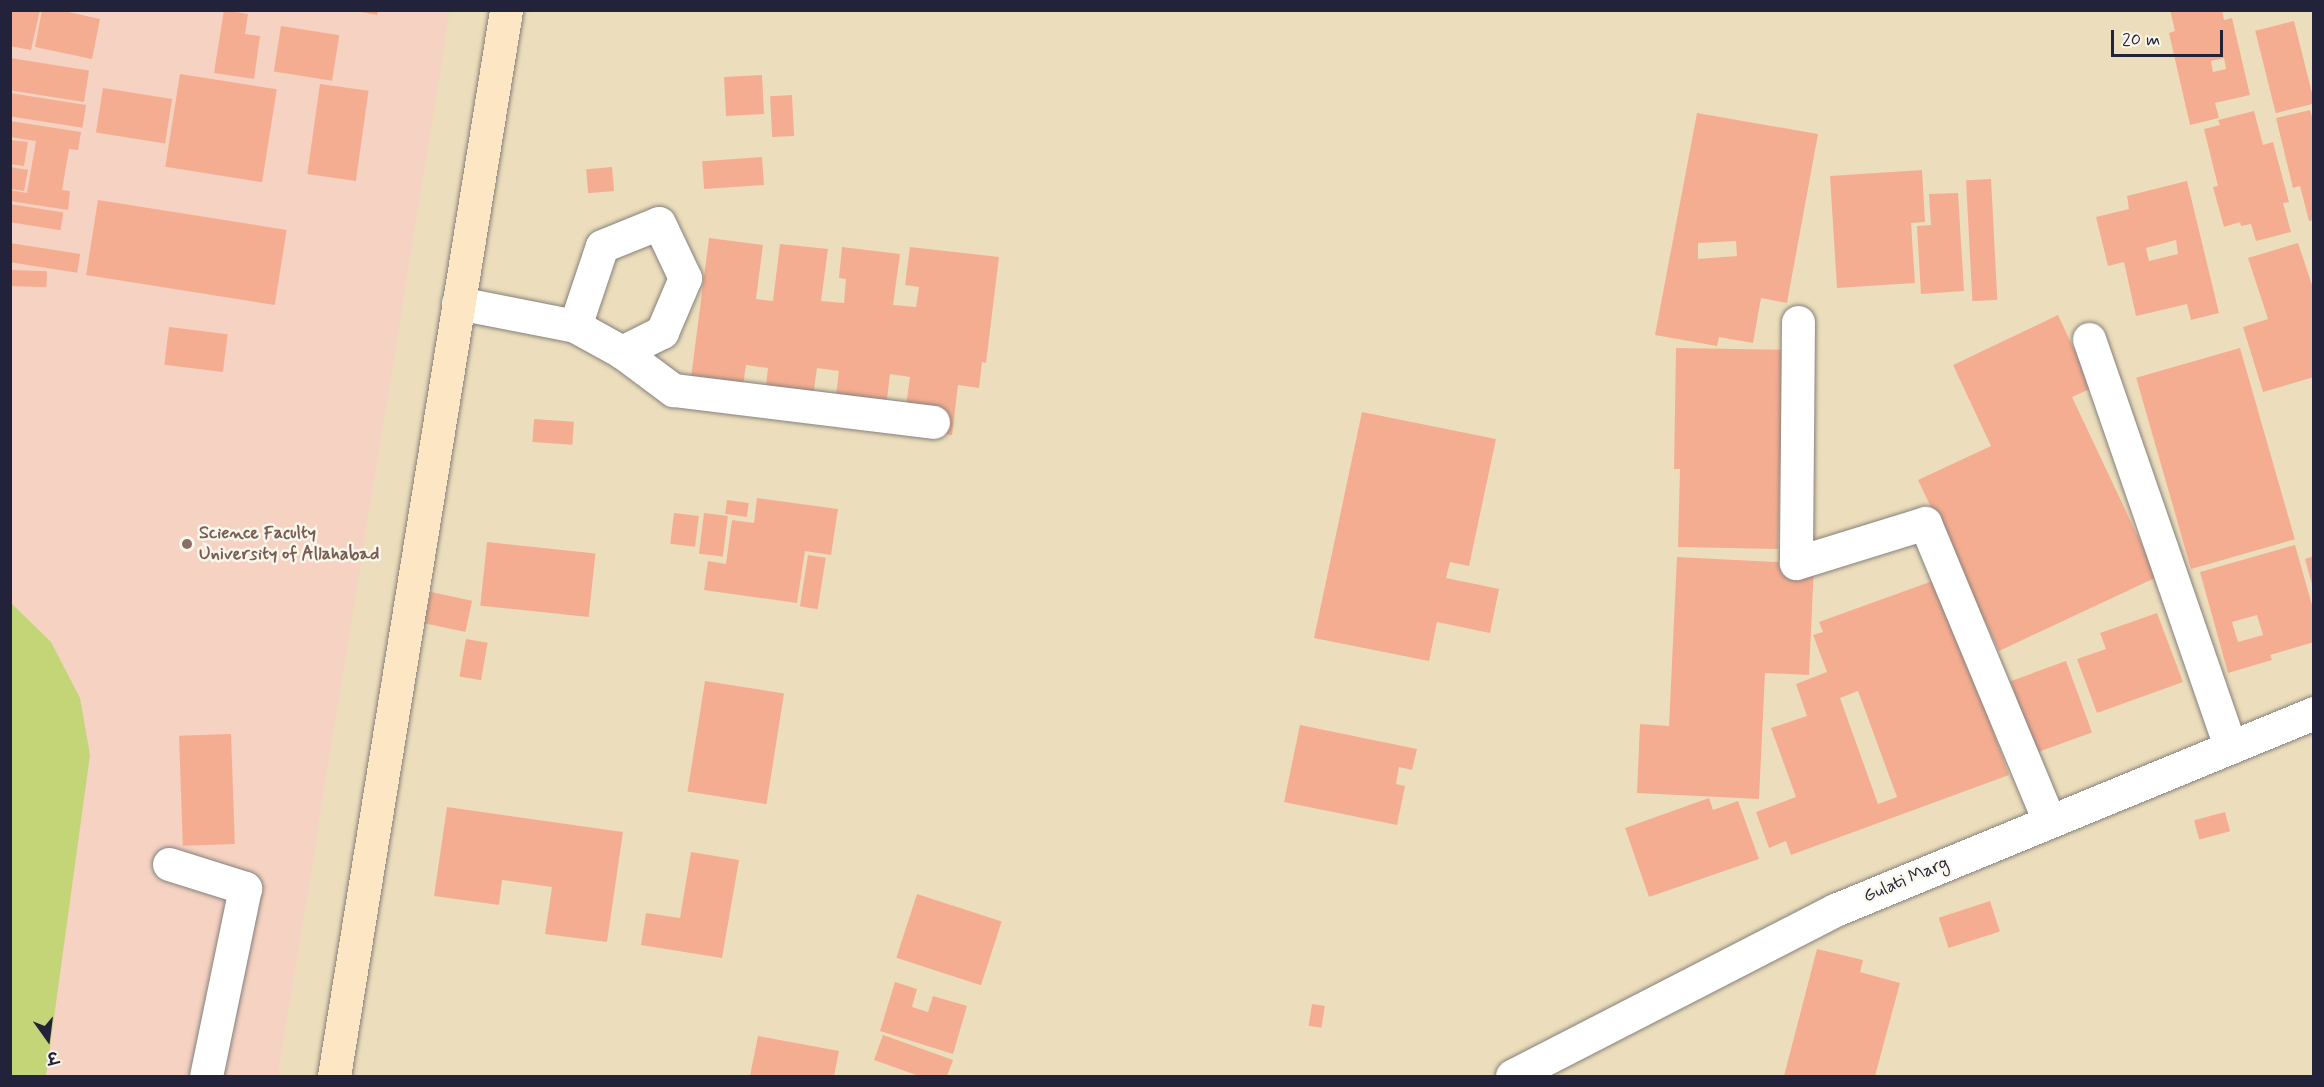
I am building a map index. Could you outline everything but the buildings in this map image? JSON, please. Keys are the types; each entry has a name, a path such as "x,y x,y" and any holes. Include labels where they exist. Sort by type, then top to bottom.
{"main road":[{"path":"334,1077 506,10"}],"street":[{"path":"575,326 603,246 659,223 685,278 662,332 622,352"},
{"path":"459,303 575,326 622,352 673,390 933,422"},
{"path":"1798,322 1796,562 1925,523 2049,821"},
{"path":"2089,339 2230,747"},
{"name":"Gulati Marg","path":"1512,1077 1835,910 2313,713"},
{"path":"169,864 245,888 206,1077"}],"shaded area":[{"name":"Science Faculty University of Allahabad","path":"10,11 450,11 278,1076 11,1076"}],"green space":[{"path":"10,602 51,642 80,698 90,755 46,1076 11,1076"}],"place":[{"name":"Science Faculty University of Allahabad","path":"187,544"}]}
